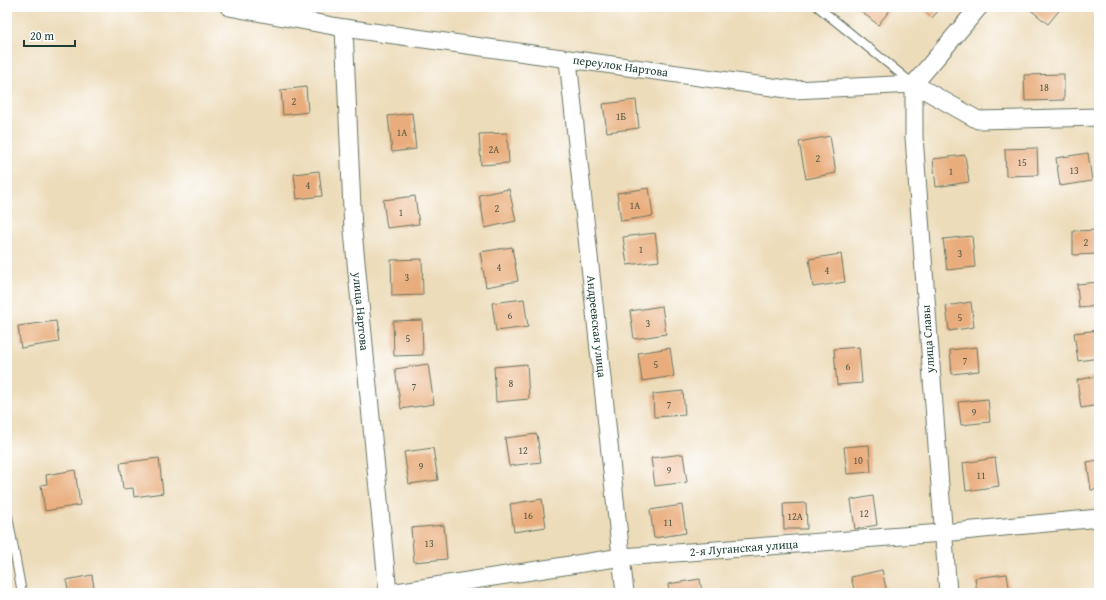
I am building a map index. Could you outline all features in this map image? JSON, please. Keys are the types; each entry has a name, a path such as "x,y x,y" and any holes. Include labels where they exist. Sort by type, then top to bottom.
{"street":[{"name":"переулок Нартова","path":"229,7 344,28 794,90 914,84"},
{"path":"979,7 914,84 978,120 1099,117"},
{"name":"улица Нартова","path":"344,28 353,231 389,593"},
{"name":"Андреевская улица","path":"568,60 625,593"},
{"name":"улица Славы","path":"914,84 914,137 942,533 948,593"},
{"name":"2-я Луганская улица","path":"389,593 622,557 942,533 1099,518"}],"lane":[{"path":"818,7 914,84"},
{"path":"7,511 22,593"}],"building":[{"path":"856,7 886,7 890,10 878,25"},
{"path":"919,7 936,7 939,10 932,18"},
{"path":"1027,7 1062,7 1048,24"},
{"path":"1064,74 1064,100 1025,101 1024,75"},
{"path":"306,87 308,112 283,115 281,90"},
{"path":"636,100 639,128 607,132 603,104"},
{"path":"412,113 416,149 392,152 388,116"},
{"path":"507,133 509,163 481,165 479,134"},
{"path":"830,136 836,173 806,179 799,142"},
{"path":"1037,148 1038,175 1006,176 1005,149"},
{"path":"1088,153 1092,181 1060,186 1056,158"},
{"path":"965,155 969,182 936,187 933,159"},
{"path":"319,171 322,196 297,199 294,174"},
{"path":"649,188 653,216 621,221 617,193"},
{"path":"509,189 516,221 485,228 479,195"},
{"path":"415,196 419,224 387,228 383,200"},
{"path":"1099,230 1099,254 1073,255 1073,231"},
{"path":"655,233 659,261 627,265 623,237"},
{"path":"972,236 975,267 947,270 943,239"},
{"path":"512,247 518,281 486,287 480,252"},
{"path":"841,254 845,282 813,287 809,259"},
{"path":"422,259 423,295 392,296 391,260"},
{"path":"1099,282 1099,306 1079,308 1077,284"},
{"path":"524,299 528,327 496,331 492,303"},
{"path":"971,302 974,327 949,331 946,306"},
{"path":"662,306 666,334 634,339 630,311"},
{"path":"422,320 423,355 394,356 393,321"},
{"path":"56,321 59,342 21,348 18,326"},
{"path":"1099,330 1099,358 1078,361 1074,333"},
{"path":"859,347 862,383 837,385 834,349"},
{"path":"977,347 979,371 952,374 950,350"},
{"path":"670,348 674,376 642,381 638,353"},
{"path":"428,364 434,404 401,409 395,369"},
{"path":"527,364 529,399 496,402 494,367"},
{"path":"1099,376 1099,405 1081,408 1077,380"},
{"path":"683,391 685,415 654,417 653,394"},
{"path":"988,399 990,422 961,425 958,402"},
{"path":"537,434 541,462 509,466 505,438"},
{"path":"869,445 871,472 847,474 844,447"},
{"path":"433,448 438,480 409,484 404,452"},
{"path":"683,454 687,482 655,486 651,458"},
{"path":"159,458 163,493 134,497 133,488 123,489 120,463"},
{"path":"995,458 999,486 966,491 963,463"},
{"path":"1099,460 1099,489 1091,490 1087,462"},
{"path":"75,470 80,505 45,511 41,485 47,484 46,475"},
{"path":"873,496 877,525 855,529 851,500"},
{"path":"542,499 546,527 514,532 510,504"},
{"path":"806,503 807,529 784,529 783,504"},
{"path":"682,505 686,533 654,538 650,510"},
{"path":"444,525 447,559 414,562 411,528"},
{"path":"882,570 887,593 855,593 851,577"},
{"path":"1007,574 1010,593 977,593 975,578"},
{"path":"92,575 95,593 69,593 66,580"},
{"path":"700,579 702,593 669,593 668,584"}]}
